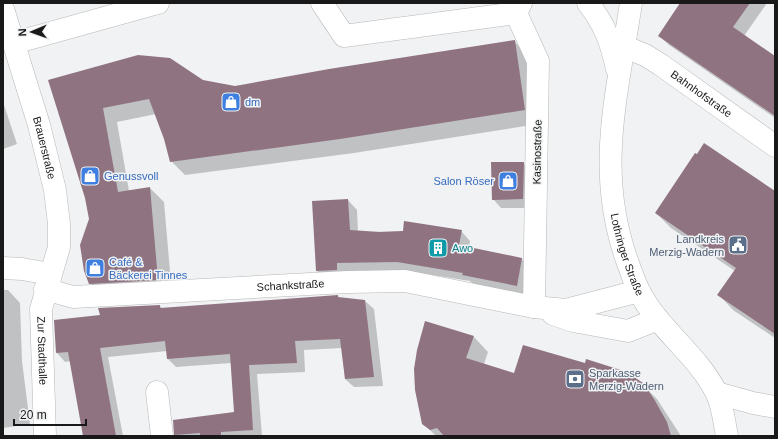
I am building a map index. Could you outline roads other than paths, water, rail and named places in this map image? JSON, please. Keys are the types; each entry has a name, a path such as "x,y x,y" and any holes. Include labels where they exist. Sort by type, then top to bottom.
{"street":[{"path":"14,43 158,3"},
{"path":"322,3 344,36 519,8"},
{"path":"588,3 603,24 612,44 619,78"},
{"name":"Lothringer Straße","path":"631,3 619,78 609,173 612,205 618,233 639,291 658,319 699,366 717,393 727,436"},
{"name":"Kasinostraße","path":"519,8 538,61 534,307"},
{"name":"Brauerstraße","path":"3,9 39,126 55,190 59,224 59,247 48,282"},
{"name":"Bahnhofstraße","path":"624,47 645,55 661,65 775,146"},
{"name":"Schankstraße","path":"3,268 22,269 73,297 347,282 405,281 534,307 566,310 639,291"},
{"name":"Zur Stadthalle","path":"45,436 41,309 48,282"},
{"name":"Schankstraße","path":"534,307 573,321 628,331 658,319"},
{"path":"157,392 162,436"},
{"path":"717,393 753,403 775,407"}],"place":[{"name":"dm","path":"231,102"},
{"name":"Genussvoll","path":"90,176"},
{"name":"Salon Röser","path":"508,181"},
{"name":"Landkreis Merzig-Wadern","path":"738,245"},
{"name":"Awo","path":"438,248"},
{"name":"Café & Bäckerei Tinnes","path":"95,268"},
{"name":"Sparkasse Merzig-Wadern","path":"575,379"}]}
